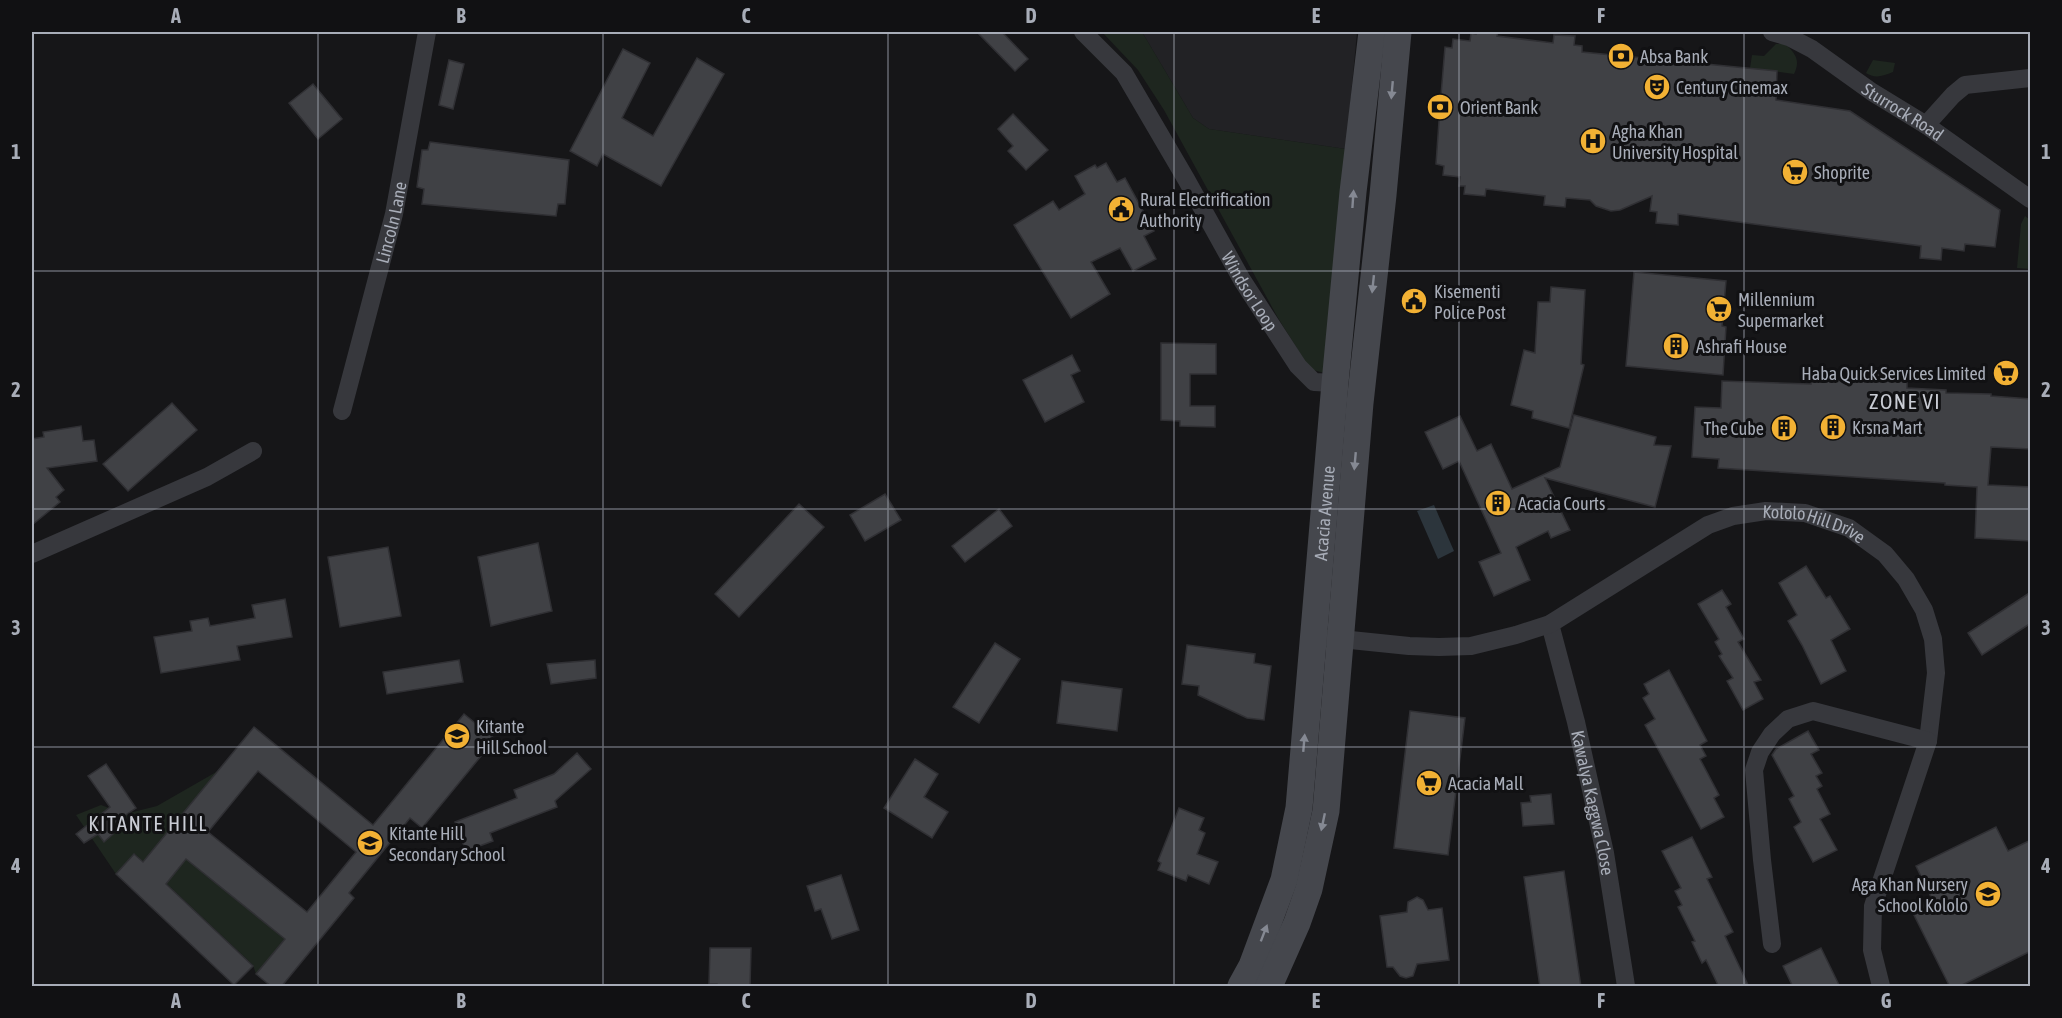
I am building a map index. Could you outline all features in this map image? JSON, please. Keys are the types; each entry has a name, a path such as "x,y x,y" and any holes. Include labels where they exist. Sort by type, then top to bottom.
{"main road":[{"name":"Acacia Avenue","path":"1269,987 1309,889 1326,811 1327,638 1335,383 1353,192 1372,32"},
{"name":"Acacia Avenue","path":"1241,987 1252,966 1280,890 1299,808 1327,638 1360,403 1398,32"}],"street":[{"name":"Lincoln Lane","path":"342,411 394,214 427,32"},
{"name":"Windsor Loop","path":"1083,32 1124,73 1242,280 1298,366 1314,382 1335,383"},
{"name":"Sturrock Road","path":"1772,32 1789,37 1812,49 1872,92 1926,125 2031,200"},
{"path":"1926,125 1965,85 2031,78"},
{"path":"32,554 207,477 254,451"},
{"name":"Kololo Hill Drive","path":"1327,638 1409,646 1471,646 1550,624 1708,525 1732,516 1766,511 1805,513 1849,528 1885,554 1906,579 1924,610 1932,639 1936,673 1928,741 1873,906 1872,950 1881,987"},
{"name":"Kawalya Kaggwa Close","path":"1550,624 1576,722 1602,842 1626,987"},
{"path":"1772,944 1754,770 1760,752 1772,734 1788,719 1813,711 1928,741"}],"shaded area":[{"path":"1102,32 1142,32 1193,118 1209,129 1346,149 1324,373 1310,369 1278,318 1164,110 1138,70"},
{"path":"1142,32 1357,32 1346,149 1209,129 1193,118"},
{"path":"1776,44 1785,44 1794,54 1797,65 1794,74 1750,68 1752,55 1764,56"},
{"path":"1873,60 1895,63 1893,72 1882,76 1869,75 1866,73"},
{"path":"2025,216 2030,220 2030,269 2017,268 2021,224"},
{"path":"1434,505 1454,551 1438,559 1417,511"},
{"path":"218,771 176,871 187,858 286,937 256,974 253,965 135,854 116,874 76,815 101,805 125,814 157,806"}],"building":[{"path":"977,32 1002,32 1028,59 1015,71"},
{"path":"1476,32 1498,32 1497,36 1553,43 1554,35 1575,36 1574,45 1582,46 1582,52 1777,71 1776,100 1850,111 2000,210 1995,247 1965,244 1964,251 1942,248 1941,260 1920,258 1921,246 1678,214 1678,225 1656,223 1657,212 1650,211 1652,196 1620,210 1611,211 1596,206 1590,200 1566,198 1565,207 1544,205 1545,196 1486,189 1485,196 1464,194 1465,186 1459,186 1460,177 1443,175 1444,166 1436,164 1440,107 1445,47 1452,48 1453,39 1470,41 1471,33 1476,34"},
{"path":"623,49 650,63 622,118 653,136 697,58 724,74 661,186 603,154 597,166 570,151"},
{"path":"449,60 464,64 453,109 439,105"},
{"path":"313,84 342,119 318,139 289,103"},
{"path":"1013,114 1048,150 1026,170 1008,151 1013,146 998,129"},
{"path":"430,142 569,160 565,204 558,204 556,216 422,204 424,189 417,187 422,150 428,150"},
{"path":"1106,163 1117,182 1125,178 1154,231 1144,236 1156,259 1133,271 1120,248 1091,262 1110,294 1071,318 1014,225 1053,201 1059,210 1085,194 1075,176 1095,165 1097,168"},
{"path":"1634,272 1726,281 1722,326 1726,327 1723,375 1626,366"},
{"path":"1551,287 1585,290 1581,364 1584,365 1569,428 1532,418 1533,411 1511,405 1524,350 1535,353 1538,302 1550,302"},
{"path":"1161,343 1216,344 1216,374 1190,374 1190,406 1215,406 1215,427 1180,426 1180,421 1161,420"},
{"path":"1072,355 1080,371 1071,375 1084,402 1045,422 1023,380"},
{"path":"1865,373 1907,376 1907,388 2031,399 2031,449 1991,447 1988,485 2031,487 2031,541 1975,538 1977,487 1718,468 1719,459 1692,457 1695,407 1721,408 1722,381 1811,384 1811,377 1865,380"},
{"path":"172,403 197,430 128,491 103,464"},
{"path":"1574,415 1656,437 1654,445 1671,446 1655,507 1545,478 1570,530 1551,538 1548,531 1516,547 1530,580 1494,596 1479,562 1501,553 1459,461 1443,469 1425,432 1460,416 1477,451 1491,444 1512,489 1560,467"},
{"path":"81,426 83,441 94,440 97,461 47,468 64,490 56,497 60,502 32,525 32,439 44,437 43,432"},
{"path":"885,494 901,520 865,541 850,515"},
{"path":"799,504 824,527 739,617 715,594"},
{"path":"999,509 1012,526 965,562 952,546"},
{"path":"538,543 552,611 491,626 478,557"},
{"path":"388,547 401,616 340,627 328,557"},
{"path":"1806,566 1826,598 1830,596 1850,629 1831,640 1846,671 1821,684 1788,621 1797,615 1779,583"},
{"path":"1722,590 1731,604 1726,607 1744,639 1738,642 1761,680 1754,682 1763,699 1743,710 1727,681 1733,678 1719,656 1722,654 1715,642 1719,639 1698,604"},
{"path":"2031,592 2031,623 1982,655 1968,633"},
{"path":"285,599 292,637 237,646 240,660 161,673 154,637 192,631 190,621 208,618 210,626 255,618 252,605"},
{"path":"995,643 1020,659 979,723 953,707"},
{"path":"1187,645 1255,654 1254,663 1271,666 1264,720 1247,718 1198,695 1199,686 1182,684"},
{"path":"459,660 463,682 387,694 383,672"},
{"path":"595,660 596,678 551,684 547,664"},
{"path":"1669,670 1707,741 1700,745 1706,756 1700,759 1719,795 1714,798 1724,817 1701,829 1645,725 1655,719 1643,698 1649,694 1644,684"},
{"path":"1062,681 1122,689 1117,731 1057,723"},
{"name":"Acacia Mall","path":"1410,711 1465,718 1448,855 1394,848"},
{"path":"464,714 495,739 422,828 410,818 349,893 354,898 281,987 272,987 256,974 285,939 186,859 166,884 253,966 234,985 116,874 134,854 143,862 254,727 373,825","holes":["258,771 356,852 307,912 208,832"]},
{"path":"1808,731 1819,750 1811,754 1822,773 1816,776 1822,786 1817,789 1830,814 1820,819 1837,850 1813,862 1794,827 1801,822 1789,799 1794,796 1772,755 1776,749"},
{"path":"577,753 591,769 555,801 557,807 490,833 493,841 466,851 455,822 517,798 514,790 554,774"},
{"path":"915,759 938,774 924,797 948,812 932,838 884,808"},
{"path":"106,764 136,808 111,825 113,834 104,842 98,834 84,843 76,834 110,807 88,776"},
{"path":"1551,794 1554,824 1523,826 1521,803 1531,802 1530,796"},
{"path":"1179,808 1204,818 1199,830 1205,833 1197,854 1218,862 1209,884 1188,875 1186,881 1158,870 1161,863 1158,861"},
{"path":"1996,827 2008,851 2031,840 2031,951 1958,987 1950,987 1911,909 1932,899 1916,866"},
{"path":"1692,837 1712,877 1707,879 1733,932 1725,936 1749,987 1719,987 1706,960 1702,963 1692,942 1695,941 1678,907 1682,905 1675,891 1681,888 1662,851"},
{"path":"1564,871 1581,987 1540,987 1524,877"},
{"path":"841,875 859,930 832,939 821,909 815,911 807,886"},
{"path":"1417,897 1423,900 1428,910 1442,908 1449,960 1417,964 1413,976 1406,978 1400,976 1393,967 1387,967 1380,916 1407,912 1408,902"},
{"path":"710,948 751,948 750,987 717,987 717,984 709,984"},
{"path":"1821,948 1840,987 1793,987 1783,966"}],"place":[{"name":"Absa Bank","path":"1621,56"},
{"name":"Century Cinemax","path":"1657,87"},
{"name":"Orient Bank","path":"1440,107"},
{"name":"Agha Khan University Hospital","path":"1593,141"},
{"name":"Shoprite","path":"1795,172"},
{"name":"Rural Electrification Authority","path":"1121,209"},
{"name":"Kisementi Police Post","path":"1414,301"},
{"name":"Millennium Supermarket","path":"1719,309"},
{"name":"Ashrafi House","path":"1676,346"},
{"name":"Haba Quick Services Limited","path":"2006,373"},
{"name":"Krsna Mart","path":"1833,427"},
{"name":"The Cube","path":"1784,428"},
{"name":"Acacia Courts","path":"1498,503"},
{"name":"Kitante Hill School","path":"457,736"},
{"name":"Acacia Mall","path":"1429,783"},
{"name":"Kitante Hill Secondary School","path":"370,843"},
{"name":"Aga Khan Nursery School Kololo","path":"1988,894"}],"district":[{"name":"ZONE VI","path":"1905,401"},
{"name":"KITANTE HILL","path":"148,823"}]}
